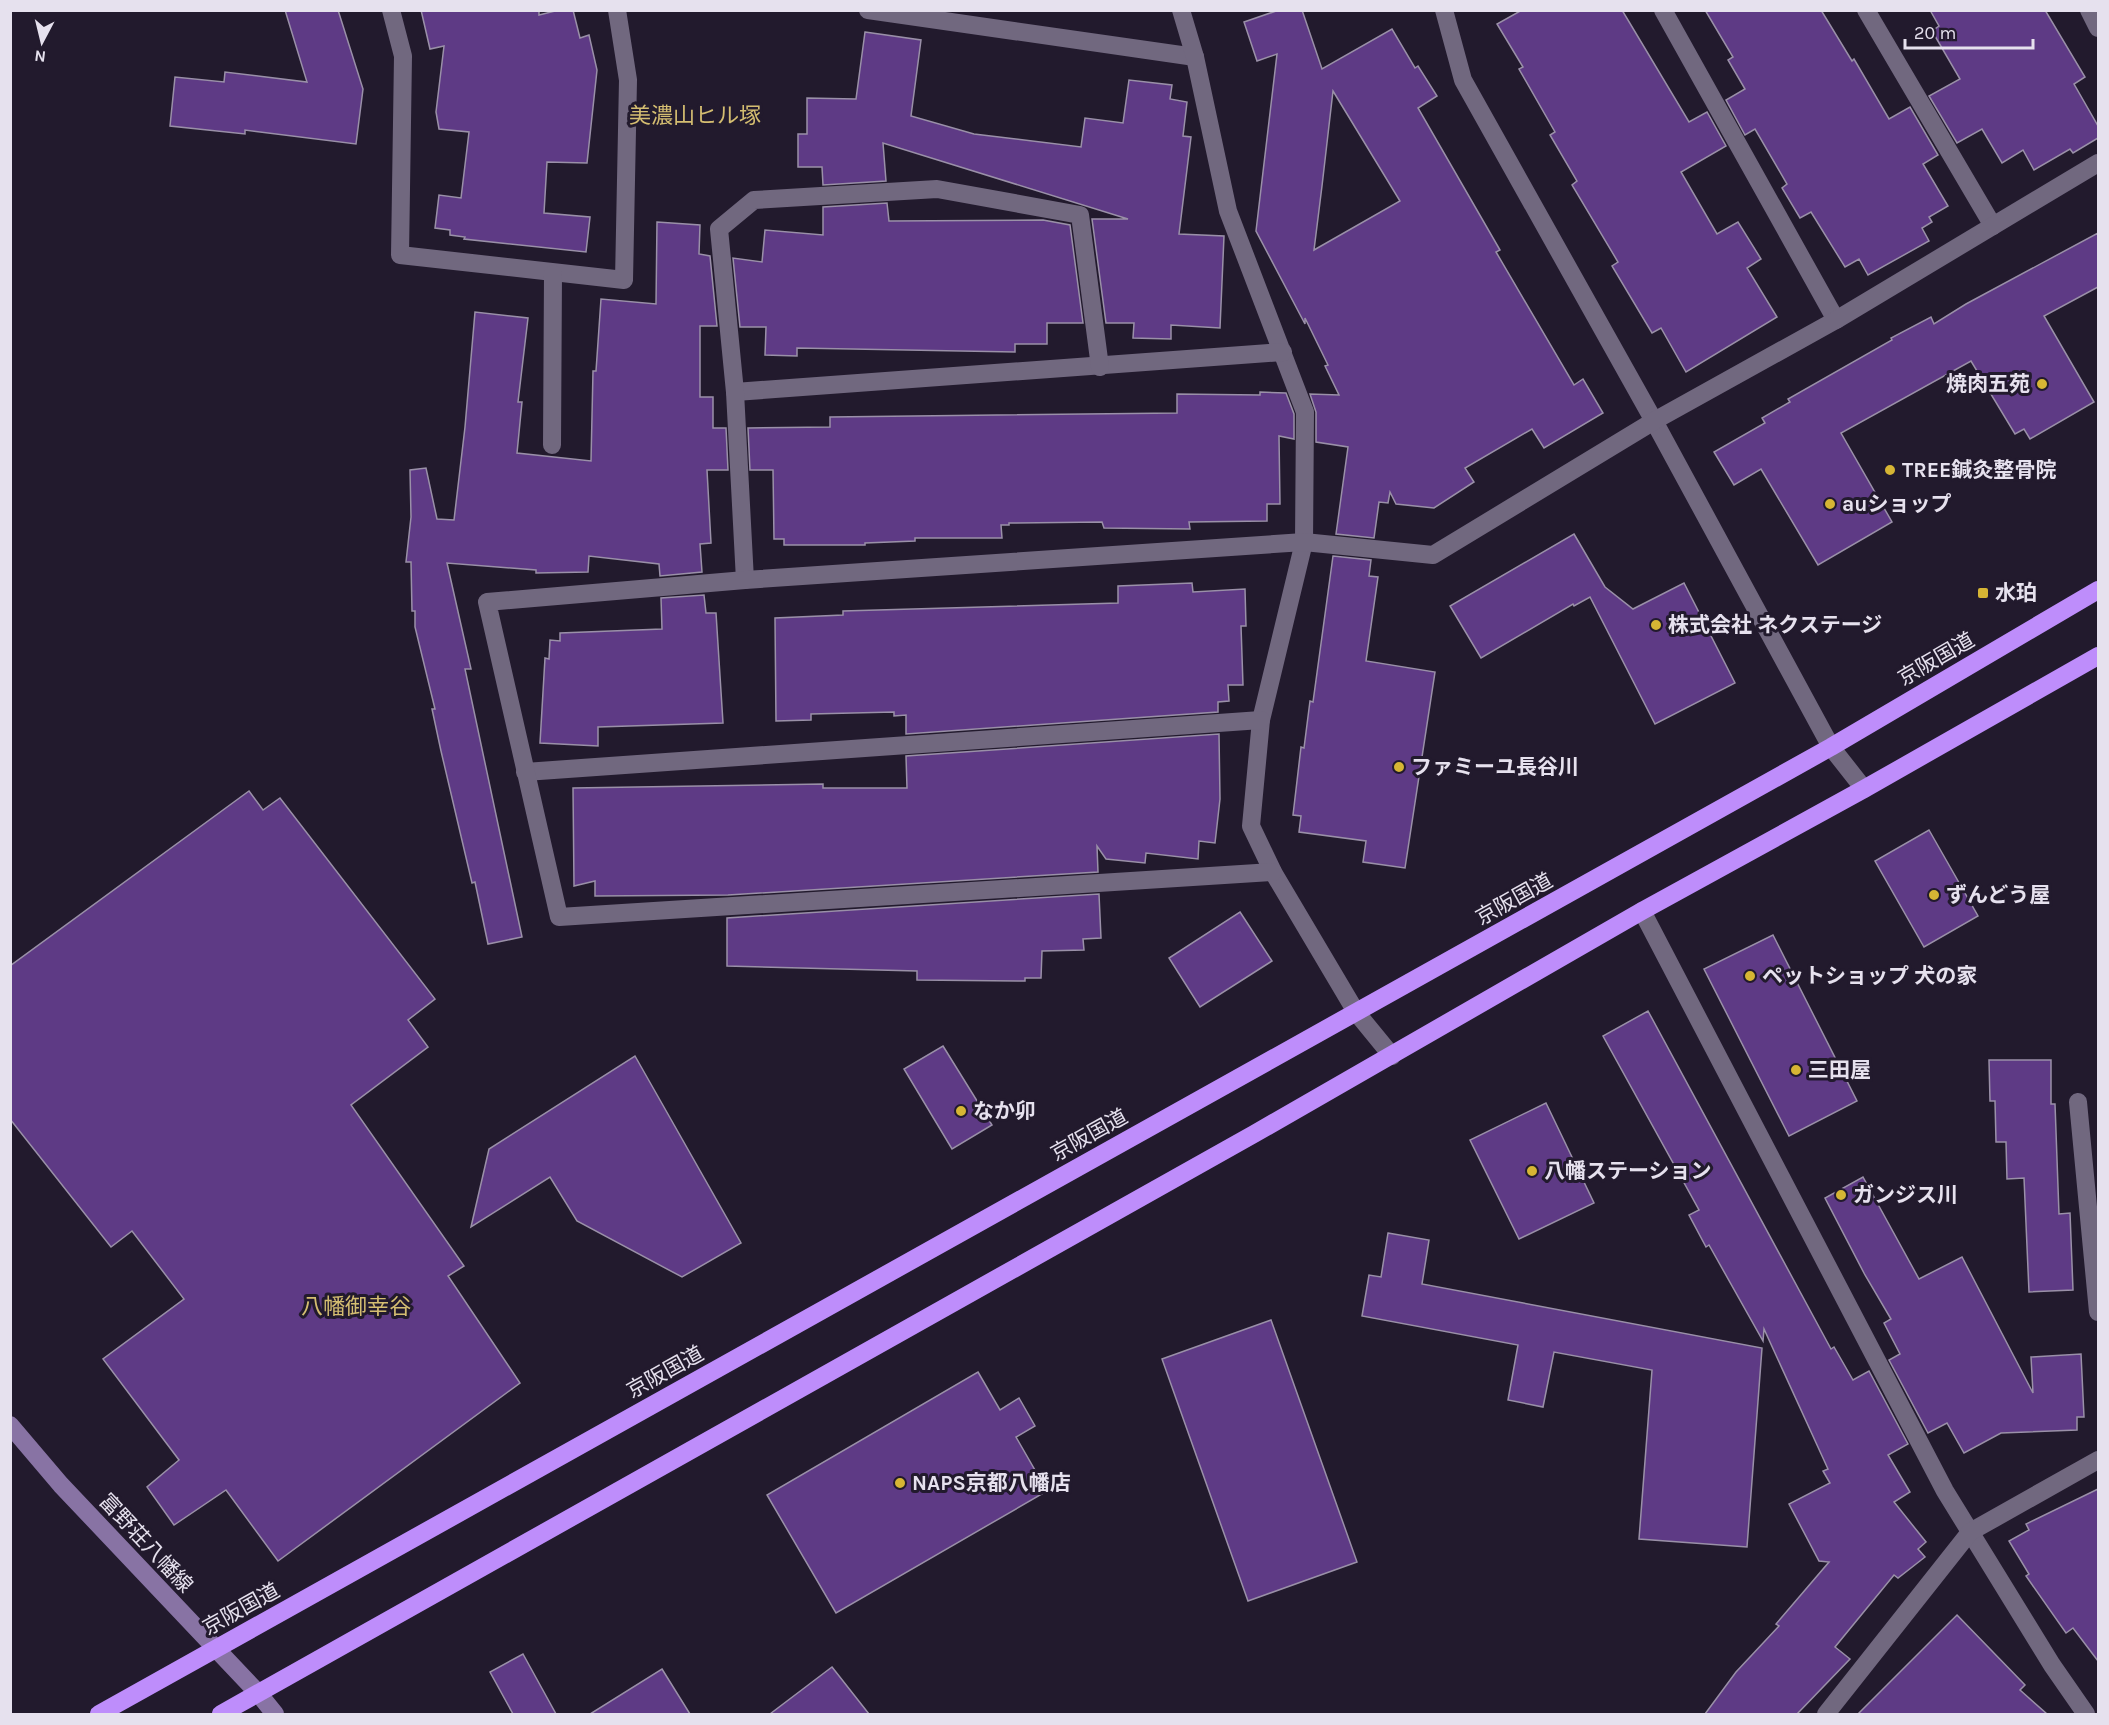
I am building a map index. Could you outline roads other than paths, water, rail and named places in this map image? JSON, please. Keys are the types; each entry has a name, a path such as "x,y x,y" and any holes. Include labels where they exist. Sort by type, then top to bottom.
{"highway":[{"name":"京阪国道","path":"99,1714 1831,747 2098,590"},
{"path":"221,1714 2098,656"}],"main road":[{"name":"富野荘八幡線","path":"10,1425 61,1485 275,1714"}],"street":[{"path":"392,10 403,56 400,255 624,280 628,80 617,10"},
{"path":"868,10 1195,57"},
{"path":"1181,10 1195,57 1228,211 1305,412 1304,542 1261,720 1251,826 1273,872 1356,1012 1392,1056"},
{"path":"1444,10 1463,80 1654,422 1831,747 1864,789"},
{"path":"1663,10 1836,320"},
{"path":"1866,10 1993,226"},
{"path":"2089,10 2098,28"},
{"path":"1273,872 559,917 486,602 745,580 1304,542 1433,555 1654,422 1836,320 2098,163"},
{"path":"745,580 735,392 719,230 754,200 937,189 1080,215 1100,367"},
{"path":"552,445 554,273"},
{"path":"735,392 1283,352"},
{"path":"525,772 1261,720"},
{"path":"1642,911 1940,1481 2052,1665 2086,1714"},
{"path":"2078,1102 2098,1307"},
{"path":"1827,1714 1970,1532 2098,1460"}],"place":[{"name":"焼肉五苑","path":"2042,384"},
{"name":"TREE鍼灸整骨院","path":"1890,470"},
{"name":"auショップ","path":"1830,504"},
{"name":"水珀","path":"1983,593"},
{"name":"株式会社 ネクステージ","path":"1656,625"},
{"name":"ファミーユ長谷川","path":"1399,767"},
{"name":"ずんどう屋","path":"1934,895"},
{"name":"ペットショップ 犬の家","path":"1750,976"},
{"name":"三田屋","path":"1796,1070"},
{"name":"なか卯","path":"961,1111"},
{"name":"八幡ステーション","path":"1532,1171"},
{"name":"ガンジス川","path":"1841,1195"},
{"name":"NAPS京都八幡店","path":"900,1483"}],"district":[{"name":"美濃山ヒル塚","path":"695,116"},
{"name":"八幡御幸谷","path":"356,1307"}]}
